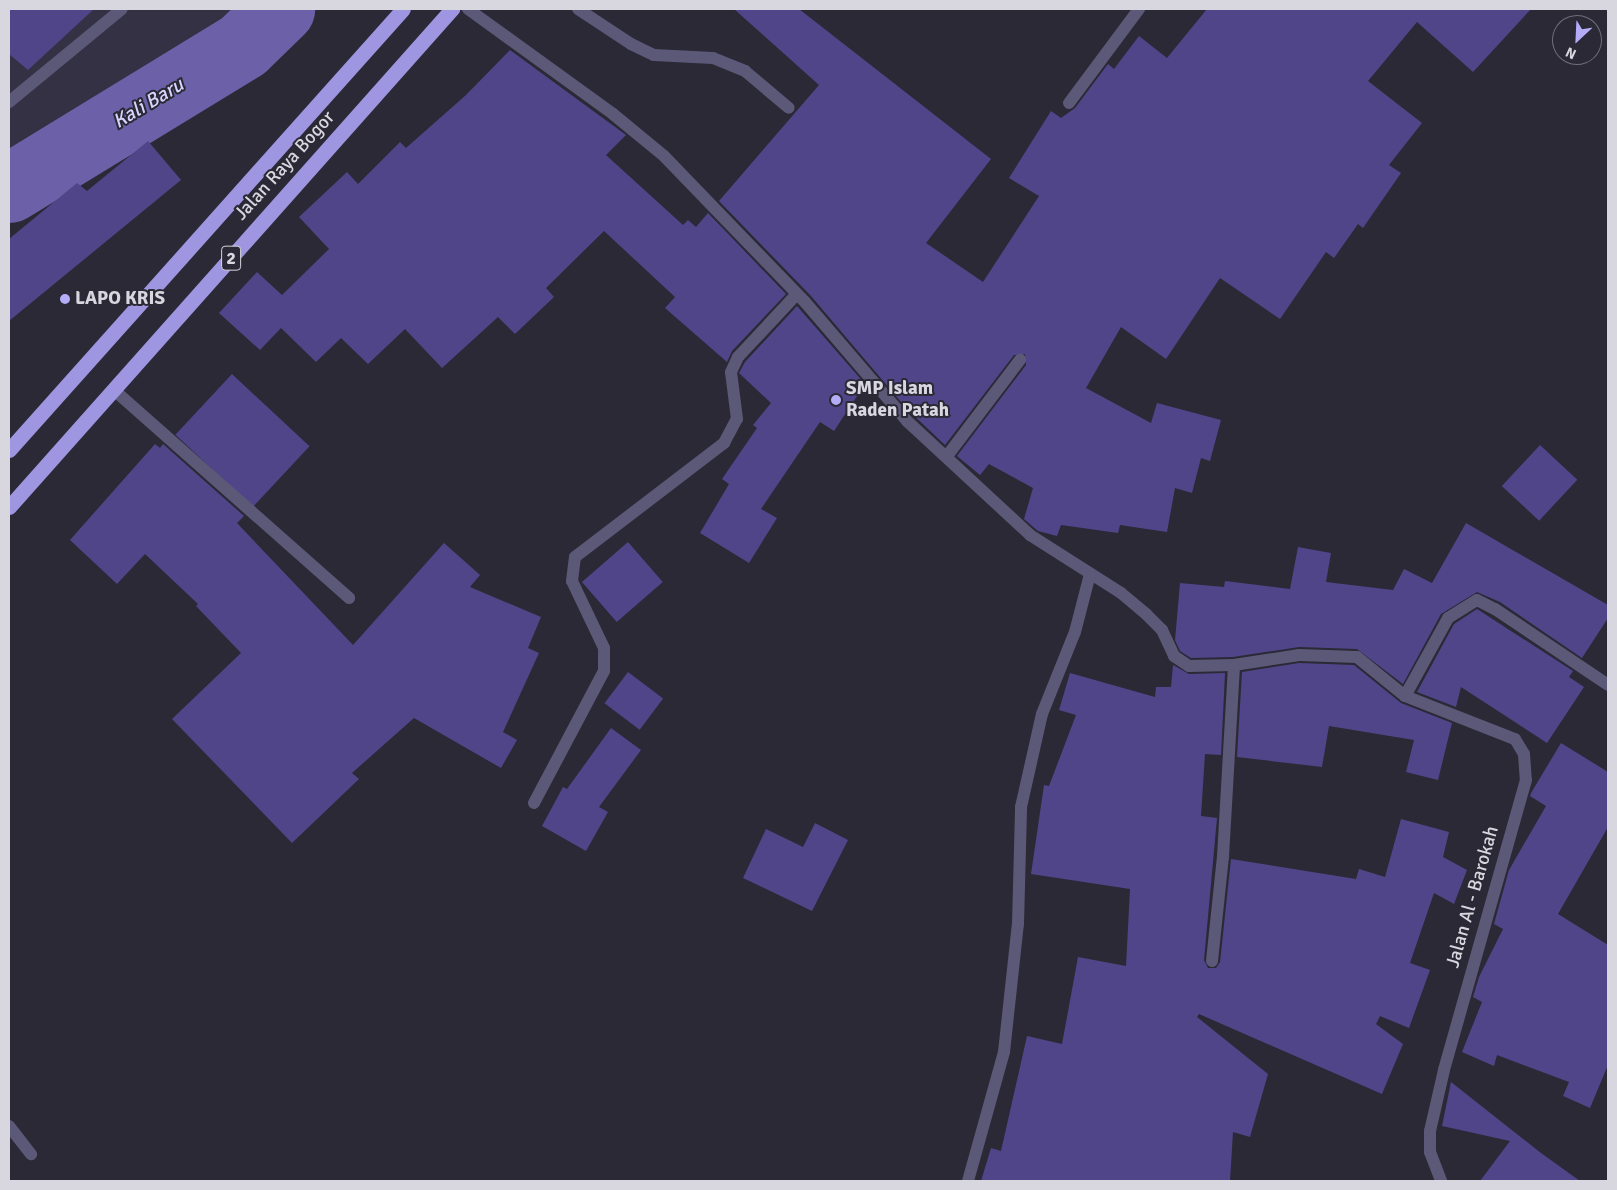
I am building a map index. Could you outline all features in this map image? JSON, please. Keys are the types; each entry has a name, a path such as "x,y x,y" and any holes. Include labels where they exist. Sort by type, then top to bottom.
{"highway":[{"name":"Jalan Raya Bogor","path":"9,450 403,9"},
{"name":"Jalan Raya Bogor","path":"9,507 452,9"}],"street":[{"path":"9,102 122,9"},
{"name":"Jalan Al - Barokah","path":"468,9 613,114 664,156 797,294 907,421 947,456 1016,524 1090,574 1122,593 1146,614 1162,630 1174,656 1189,666 1234,665 1299,655 1357,657 1405,696 1509,734 1522,748 1526,766 1526,780 1444,1070 1430,1131 1430,1152 1441,1181"},
{"path":"578,9 631,44 654,55 713,58 745,71 789,108"},
{"path":"1069,103 1139,9"},
{"path":"534,804 604,671 604,648 572,581 574,557 724,443 737,419 731,372 738,357 797,294"},
{"path":"947,456 1020,360"},
{"path":"114,390 349,598"},
{"path":"968,1181 1004,1052 1018,924 1021,807 1042,714 1075,632 1090,574"},
{"path":"1405,696 1448,618 1478,600 1495,609 1608,685"},
{"path":"1212,961 1223,857 1234,665"},
{"path":"9,1126 31,1154"}],"shaded area":[{"path":"9,9 235,9 160,62 9,153"}],"building":[{"path":"9,9 94,9 28,70 9,54"},
{"path":"734,9 799,9 991,159 926,243 983,282 1039,196 1009,178 1051,111 1061,118 1075,108 1108,64 1114,69 1139,36 1167,58 1207,9 1531,9 1473,72 1417,22 1368,81 1422,123 1389,165 1401,173 1363,228 1358,224 1334,258 1326,252 1280,319 1220,278 1166,359 1121,327 1086,388 1151,423 1157,403 1221,420 1210,461 1201,458 1192,493 1175,488 1167,532 1120,525 1118,533 1061,525 1057,536 1038,531 1024,519 1033,488 989,464 980,475 957,456 1026,365 1025,354 1014,355 945,445 907,409 811,296 719,201 819,85"},
{"path":"510,50 626,135 606,155 683,225 688,220 696,227 708,213 786,294 732,351 727,362 665,308 675,297 604,231 546,288 554,297 515,334 498,317 442,368 405,329 368,364 341,338 316,362 281,328 260,350 219,313 257,272 282,295 329,249 299,217 347,172 358,184 400,142 406,148 466,95"},
{"path":"148,141 181,180 9,321 9,239 77,183 87,191"},
{"path":"797,306 865,384 834,431 820,422 761,509 777,518 749,563 700,533 729,484 722,479 757,428 753,425 771,403 739,373 745,362"},
{"path":"232,374 310,446 253,507 175,435"},
{"path":"155,444 160,448 163,444 244,516 237,523 353,645 444,543 480,575 470,587 541,617 528,648 539,653 503,732 517,740 501,768 414,718 352,773 359,779 292,843 172,719 241,653 196,606 198,604 145,554 117,584 70,540"},
{"path":"1540,445 1577,480 1539,521 1502,486"},
{"path":"1466,523 1608,605 1608,618 1582,658 1500,602 1477,592 1441,614 1403,684 1357,649 1299,647 1233,657 1191,658 1180,651 1175,640 1180,583 1224,587 1225,581 1290,589 1298,547 1331,553 1326,582 1393,590 1404,569 1432,583"},
{"path":"628,542 663,582 617,622 582,582"},
{"path":"1477,609 1573,671 1569,677 1584,687 1547,743 1461,687 1456,707 1417,692 1454,624"},
{"path":"1299,663 1354,665 1401,703 1452,723 1438,780 1406,772 1414,740 1329,726 1322,767 1237,757 1242,672"},
{"path":"1173,665 1189,674 1225,673 1221,755 1205,754 1201,816 1217,818 1204,960 1208,968 1216,968 1220,962 1231,859 1356,879 1359,869 1385,877 1401,819 1449,832 1443,857 1467,870 1454,904 1434,893 1410,963 1430,970 1409,1028 1380,1016 1376,1024 1403,1044 1382,1094 1199,1014 1197,1017 1268,1074 1250,1137 1233,1132 1230,1181 981,1181 991,1148 1001,1151 1027,1036 1062,1044 1078,957 1126,966 1130,889 1031,874 1044,785 1049,786 1076,715 1059,710 1070,673 1155,697 1156,687 1171,687"},
{"path":"628,672 663,698 640,730 605,703"},
{"path":"611,728 641,750 599,807 608,812 586,851 542,826 563,787 567,789"},
{"path":"1561,743 1608,772 1608,827 1558,914 1608,945 1608,1065 1590,1108 1563,1096 1569,1082 1497,1055 1494,1066 1462,1052 1482,1002 1473,997 1479,977 1503,929 1494,924 1509,870 1546,806 1530,796"},
{"path":"815,823 848,840 812,911 743,878 766,829 803,847"},
{"path":"1451,1082 1541,1153 1580,1181 1480,1181 1510,1141 1442,1126"}],"waterway":[{"name":"Kali Baru","path":"9,188 243,45 280,9"}],"place":[{"name":"LAPO KRIS","path":"65,299"},
{"name":"SMP Islam Raden Patah","path":"836,400"}]}
